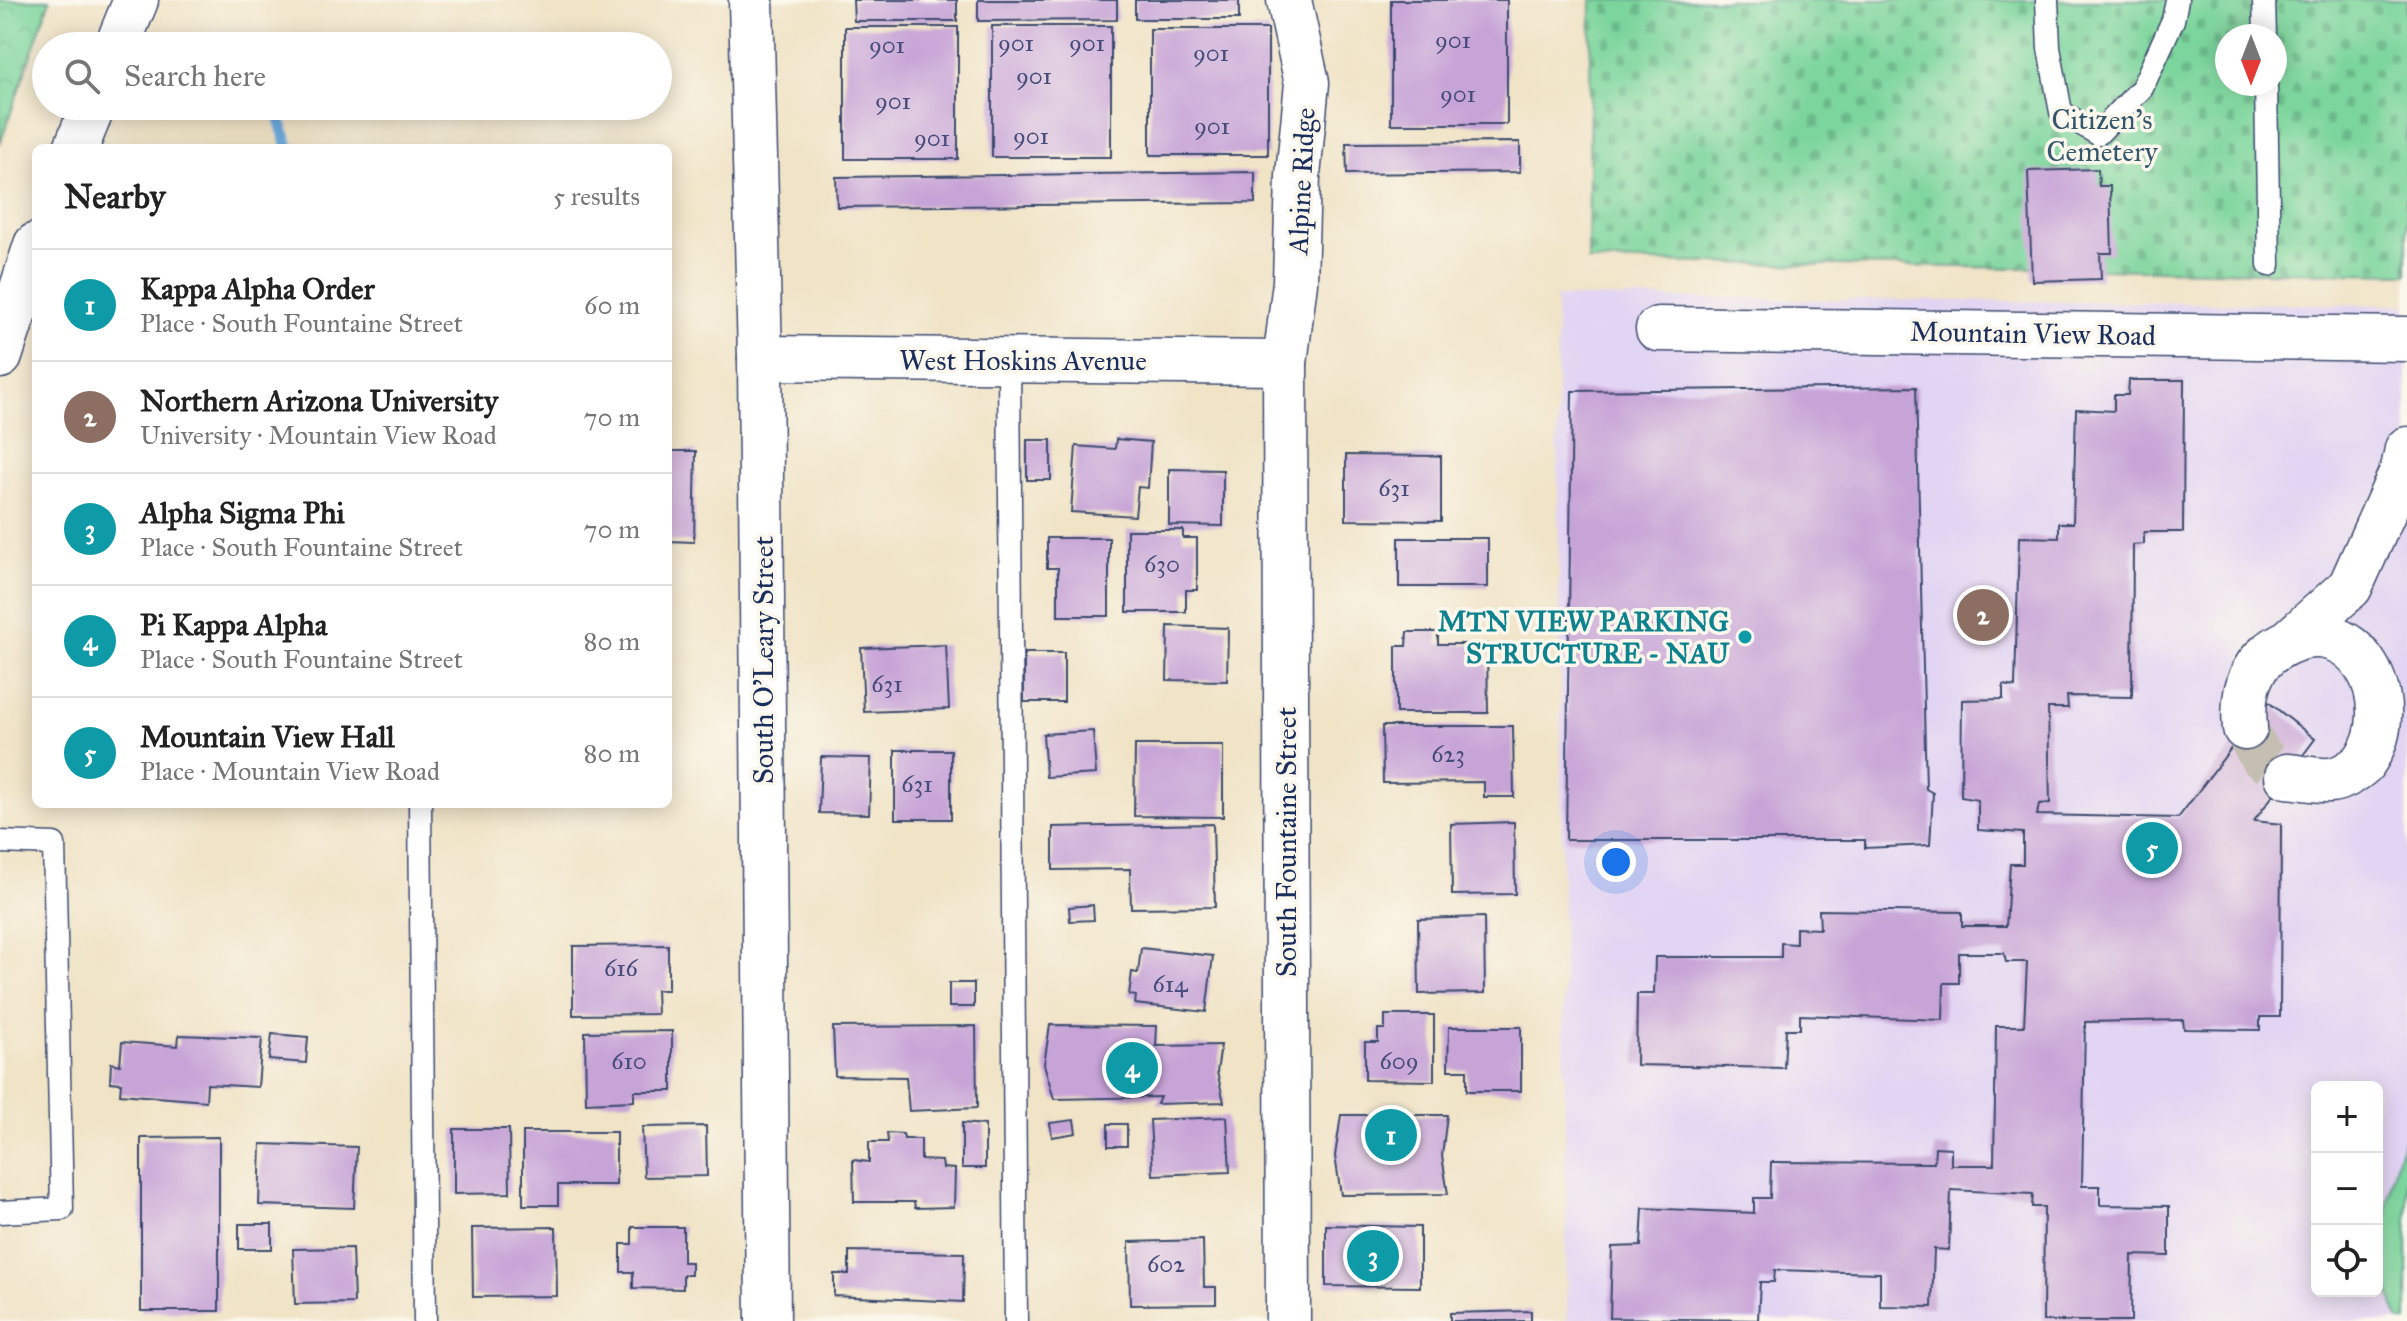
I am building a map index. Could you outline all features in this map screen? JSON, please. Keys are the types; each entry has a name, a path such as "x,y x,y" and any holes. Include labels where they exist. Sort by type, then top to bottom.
{"street":[{"path":"123,32 136,0"},
{"name":"South O'Leary Street","path":"751,0 760,358 768,1321"},
{"name":"Alpine Ridge","path":"1285,363 1295,282 1298,176 1307,83 1289,0"},
{"path":"78,144 87,120"},
{"path":"0,356 32,257"},
{"name":"Mountain View Road","path":"1658,329 2407,339"},
{"name":"West Hoskins Avenue","path":"760,358 1285,363"},
{"name":"South Fountaine Street","path":"1285,363 1288,1321"},
{"path":"2245,728 2243,700 2251,674 2268,653 2292,639 2350,587 2406,461"},
{"path":"2287,776 2332,780 2355,770 2374,754 2386,732 2390,707 2385,683 2373,661 2350,587"},
{"path":"2292,639 2316,635 2340,639 2373,661"}],"lane":[{"path":"2047,0 2049,48 2061,112 2098,134 2142,88 2173,20 2177,0"},
{"path":"2264,0 2265,24"},
{"path":"2266,96 2269,265"},
{"path":"1009,360 1016,1321"},
{"path":"420,808 425,1321"},
{"path":"0,842 54,844 62,1209 0,1212"}],"shaded area":[{"path":"1556,297 2407,305 2407,1321 1567,1321"}],"green space":[{"path":"0,0 50,0 39,32 32,32 32,52 0,144"},
{"name":"Citizen's Cemetery","path":"1591,0 2407,0 2407,274 1588,261"},
{"path":"2407,1131 2407,1321 2400,1321 2387,1276 2385,1226 2393,1176"}],"building":[{"path":"853,0 957,0 957,21 854,21"},
{"path":"978,0 1117,0 1117,20 978,21"},
{"path":"1135,0 1239,0 1239,19 1135,19"},
{"path":"1391,0 1507,0 1507,124 1391,124"},
{"path":"992,26 1111,26 1111,157 992,157"},
{"path":"845,27 958,27 958,159 845,159"},
{"path":"1150,29 1268,29 1268,155 1150,155"},
{"path":"1520,142 1520,172 1347,174 1346,143"},
{"path":"2098,169 2099,186 2110,186 2112,253 2100,253 2101,279 2032,281 2028,171"},
{"path":"1255,172 1255,203 837,207 836,177"},
{"path":"2129,380 2184,380 2183,532 2144,532 2144,544 2133,545 2132,697 2067,696 2068,708 2048,708 2050,803 2039,804 2037,815 2178,818 2267,701 2315,739 2254,821 2281,824 2280,1017 2260,1017 2260,1030 2184,1029 2183,1020 2085,1022 2082,1186 2100,1186 2100,1205 2169,1206 2169,1256 2132,1255 2131,1321 2043,1321 2044,1207 2032,1207 2033,1194 1951,1190 1949,1250 1934,1249 1932,1307 1880,1306 1880,1273 1775,1270 1774,1282 1760,1282 1758,1320 1610,1318 1612,1247 1641,1246 1643,1208 1754,1213 1754,1198 1770,1198 1771,1162 1934,1163 1935,1147 1951,1148 1951,1165 1994,1165 1996,1026 2024,1026 2027,962 2006,962 2004,953 1959,953 1959,983 1944,983 1943,1020 1800,1015 1800,1029 1786,1029 1784,1068 1636,1065 1637,994 1654,994 1655,957 1781,957 1781,943 1796,944 1796,928 1820,929 1819,910 1962,912 1962,926 2006,926 2010,864 2023,864 2023,833 1978,830 1978,800 1961,797 1962,700 2003,699 2003,685 2015,687 2019,537 2059,538 2059,523 2073,523 2076,409 2114,411 2114,395 2128,395"},
{"name":"MTN VIEW PARKING STRUCTURE - NAU","path":"1916,387 1926,789 1933,793 1930,845 1865,848 1865,840 1566,840 1572,391"},
{"path":"1116,439 1151,442 1148,488 1138,487 1135,516 1071,512 1076,446 1115,449"},
{"path":"1027,440 1051,440 1051,480 1027,480"},
{"path":"672,451 696,451 694,542 672,541"},
{"path":"1346,455 1441,456 1441,521 1346,520"},
{"path":"1169,469 1223,470 1223,526 1169,525"},
{"path":"1127,530 1183,530 1183,538 1197,538 1197,590 1186,590 1186,612 1127,612"},
{"path":"1047,538 1109,538 1109,616 1058,616 1058,568 1047,568"},
{"path":"1399,538 1488,538 1488,587 1399,587"},
{"path":"1168,626 1228,628 1227,681 1167,680"},
{"path":"1407,632 1438,632 1438,644 1487,644 1488,713 1396,713 1396,646 1406,646"},
{"path":"946,645 949,709 864,712 861,648"},
{"path":"1024,653 1064,653 1064,702 1024,702"},
{"path":"1382,726 1513,726 1514,797 1484,797 1484,782 1383,783"},
{"path":"1093,731 1096,774 1046,777 1043,734"},
{"path":"1135,745 1223,745 1223,817 1134,816"},
{"path":"895,750 951,750 951,819 895,819"},
{"path":"821,757 871,758 869,814 819,813"},
{"path":"1514,822 1515,894 1452,895 1451,824"},
{"path":"1213,824 1215,907 1131,908 1130,869 1053,870 1053,827"},
{"path":"1093,905 1094,920 1070,921 1069,907"},
{"path":"1484,917 1485,993 1419,994 1418,919"},
{"path":"668,945 668,990 656,990 657,1014 573,1015 573,946"},
{"path":"1141,948 1213,956 1206,1012 1135,1004 1136,996 1129,995 1132,972 1138,973"},
{"path":"949,983 974,983 974,1007 949,1007"},
{"path":"1385,1015 1434,1015 1434,1081 1365,1080 1365,1042 1378,1042 1378,1029 1385,1029"},
{"path":"1050,1025 1157,1026 1156,1046 1221,1045 1217,1072 1224,1102 1157,1104 1160,1097 1054,1099 1044,1064"},
{"path":"976,1026 977,1108 909,1111 906,1077 835,1076 833,1027"},
{"path":"1449,1027 1521,1027 1521,1091 1467,1091 1467,1070 1448,1070"},
{"path":"672,1031 672,1091 634,1091 634,1101 586,1103 585,1032"},
{"path":"272,1034 308,1037 306,1063 269,1060"},
{"path":"179,1035 262,1038 258,1087 207,1084 206,1101 120,1094 121,1083 110,1082 111,1063 120,1065 122,1042 178,1046"},
{"path":"1341,1115 1447,1115 1442,1156 1448,1194 1341,1195 1335,1156"},
{"path":"1227,1117 1230,1172 1153,1175 1150,1120"},
{"path":"1074,1120 1076,1133 1052,1137 1050,1123"},
{"path":"962,1123 985,1125 985,1168 962,1168"},
{"path":"1108,1124 1127,1124 1127,1146 1108,1146"},
{"path":"706,1126 707,1176 644,1177 642,1127"},
{"path":"454,1129 509,1129 510,1193 454,1194"},
{"path":"523,1132 616,1132 616,1185 558,1185 558,1205 523,1205"},
{"path":"887,1133 903,1134 904,1139 921,1139 921,1160 942,1161 943,1168 955,1169 954,1207 915,1208 914,1202 854,1202 853,1160 869,1162 869,1142 888,1142"},
{"path":"219,1137 219,1311 141,1311 141,1138"},
{"path":"261,1144 357,1147 354,1208 259,1205"},
{"path":"239,1224 272,1224 272,1249 239,1249"},
{"path":"1326,1225 1420,1227 1420,1287 1326,1286"},
{"path":"556,1227 557,1296 473,1297 472,1228"},
{"path":"632,1227 683,1227 683,1262 691,1262 691,1275 683,1275 683,1289 633,1288 633,1272 621,1272 621,1244 632,1244"},
{"path":"1203,1240 1204,1287 1216,1287 1216,1304 1130,1305 1129,1242"},
{"path":"352,1248 354,1303 295,1304 293,1249"},
{"path":"849,1251 964,1253 963,1302 834,1296 834,1274 849,1274"},
{"path":"1531,1311 1531,1321 1450,1321 1450,1313"}],"waterway":[{"path":"280,120 288,144"}],"tunnel":[{"path":"2245,728 2261,757 2287,776"}],"place":[{"name":"Northern Arizona University","path":"1983,615"},
{"name":"MTN VIEW PARKING STRUCTURE - NAU","path":"1745,637"},
{"name":"Mountain View Hall","path":"2152,848"},
{"name":"Pi Kappa Alpha","path":"1132,1068"},
{"name":"Kappa Alpha Order","path":"1391,1135"},
{"name":"Alpha Sigma Phi","path":"1373,1256"}]}
